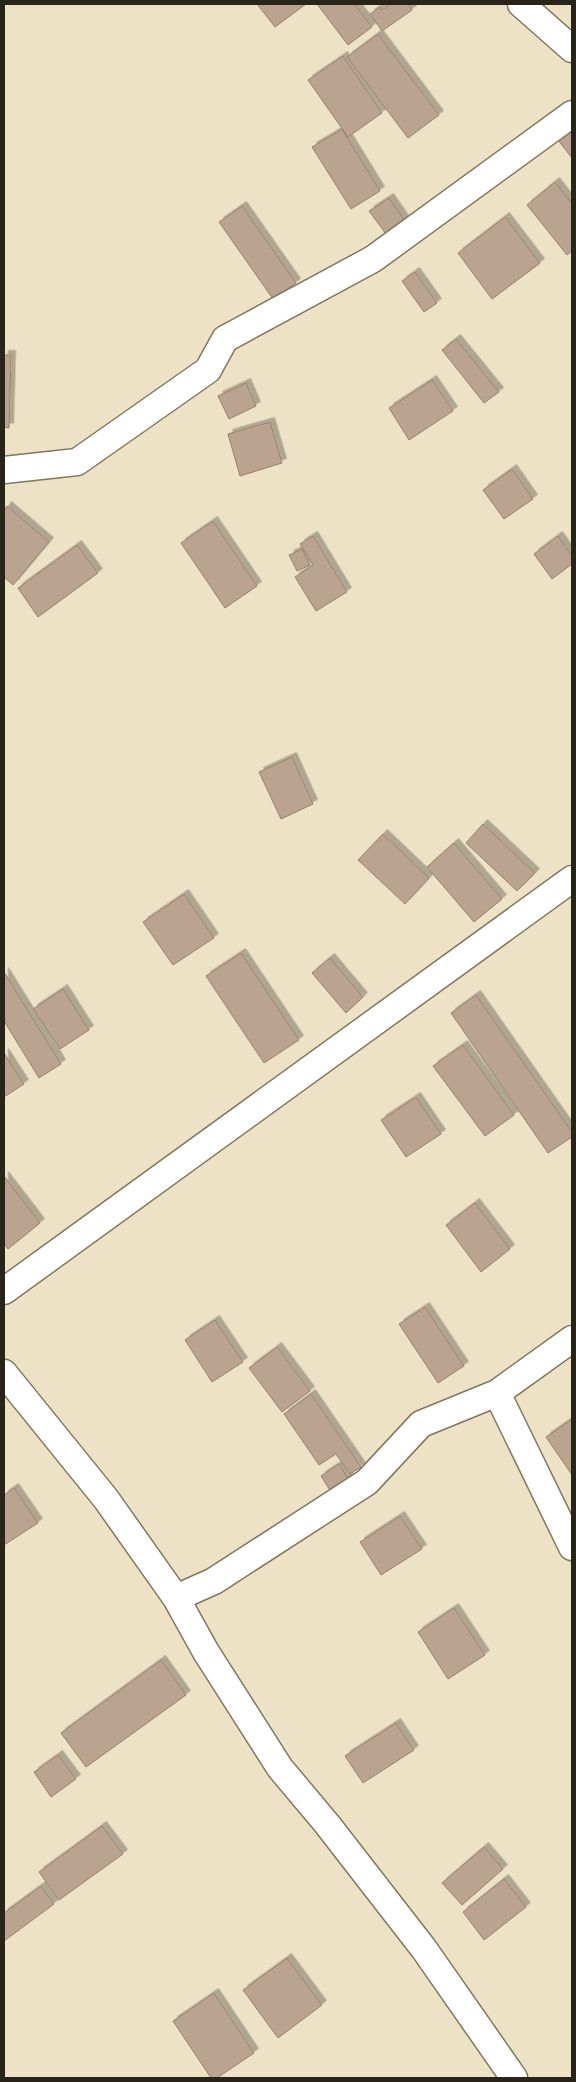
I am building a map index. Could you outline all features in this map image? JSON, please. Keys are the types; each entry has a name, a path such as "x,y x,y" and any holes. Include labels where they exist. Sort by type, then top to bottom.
{"street":[{"path":"521,4 572,49"},
{"path":"4,470 77,462 208,370 225,339 373,259 572,114"},
{"path":"4,1291 572,878"},
{"path":"176,1598 214,1581 368,1482 421,1424 497,1393 572,1339"},
{"path":"4,1373 106,1499 176,1598 206,1652 280,1768 328,1824 424,1949 514,2078"},
{"path":"497,1393 572,1547"}],"building":[{"path":"257,4 306,4 275,27"},
{"path":"317,4 354,4 372,27 348,45"},
{"path":"391,4 408,4 412,10 382,31 370,14 380,7 382,10"},
{"path":"378,34 439,115 408,138 347,57"},
{"path":"343,56 382,113 348,137 308,80"},
{"path":"572,121 572,158 554,135"},
{"path":"342,129 380,191 351,209 312,147"},
{"path":"555,182 572,204 572,251 567,255 527,205"},
{"path":"389,198 405,221 386,234 369,211"},
{"path":"242,206 296,283 273,299 219,222"},
{"path":"505,217 540,263 492,299 458,253"},
{"path":"415,272 437,303 424,312 402,281"},
{"path":"456,339 499,392 484,403 442,350"},
{"path":"4,355 11,355 9,428 4,427"},
{"path":"432,380 453,411 409,440 389,408"},
{"path":"246,383 256,406 229,419 218,396"},
{"path":"270,422 282,463 240,476 228,434"},
{"path":"512,469 533,499 504,519 483,490"},
{"path":"7,506 49,542 13,585 4,577 4,511"},
{"path":"213,521 257,586 225,608 181,543"},
{"path":"313,536 347,592 316,611 295,577 313,565 300,544"},
{"path":"558,536 572,556 572,564 552,579 534,554"},
{"path":"77,545 98,573 38,617 18,588"},
{"path":"302,549 310,565 297,571 289,555"},
{"path":"292,757 313,804 281,819 259,772"},
{"path":"483,824 535,873 517,891 466,843"},
{"path":"383,834 429,878 405,904 358,860"},
{"path":"454,843 502,899 474,922 427,867"},
{"path":"184,894 214,938 173,965 143,922"},
{"path":"241,953 299,1040 264,1063 206,976"},
{"path":"330,958 363,997 346,1013 312,973"},
{"path":"4,972 61,1064 39,1078 4,1021"},
{"path":"63,989 89,1030 60,1049 33,1009"},
{"path":"476,995 572,1132 572,1137 548,1153 451,1013"},
{"path":"463,1045 514,1115 485,1136 433,1066"},
{"path":"4,1053 24,1084 4,1097"},
{"path":"416,1097 441,1134 406,1157 381,1120"},
{"path":"4,1176 40,1223 8,1249 4,1244"},
{"path":"475,1203 510,1249 481,1272 446,1225"},
{"path":"425,1307 464,1366 438,1383 399,1324"},
{"path":"215,1320 243,1362 212,1382 185,1340"},
{"path":"277,1347 310,1391 282,1412 249,1368"},
{"path":"311,1394 361,1467 350,1474 336,1454 319,1465 284,1414"},
{"path":"572,1419 572,1475 546,1437"},
{"path":"339,1464 351,1483 333,1495 321,1476"},
{"path":"14,1488 38,1523 4,1545 4,1495"},
{"path":"400,1516 422,1549 381,1575 360,1542"},
{"path":"454,1608 485,1655 448,1679 418,1632"},
{"path":"161,1660 186,1695 86,1767 61,1733"},
{"path":"396,1723 414,1750 363,1783 345,1756"},
{"path":"58,1755 76,1779 51,1797 34,1772"},
{"path":"102,1826 123,1854 59,1900 39,1872"},
{"path":"484,1847 503,1869 462,1905 442,1883"},
{"path":"504,1879 526,1907 484,1940 463,1912"},
{"path":"41,1886 54,1904 4,1941 4,1913"},
{"path":"287,1958 322,2005 278,2038 243,1990"},
{"path":"214,1993 254,2053 217,2078 211,2078 173,2021"}]}
